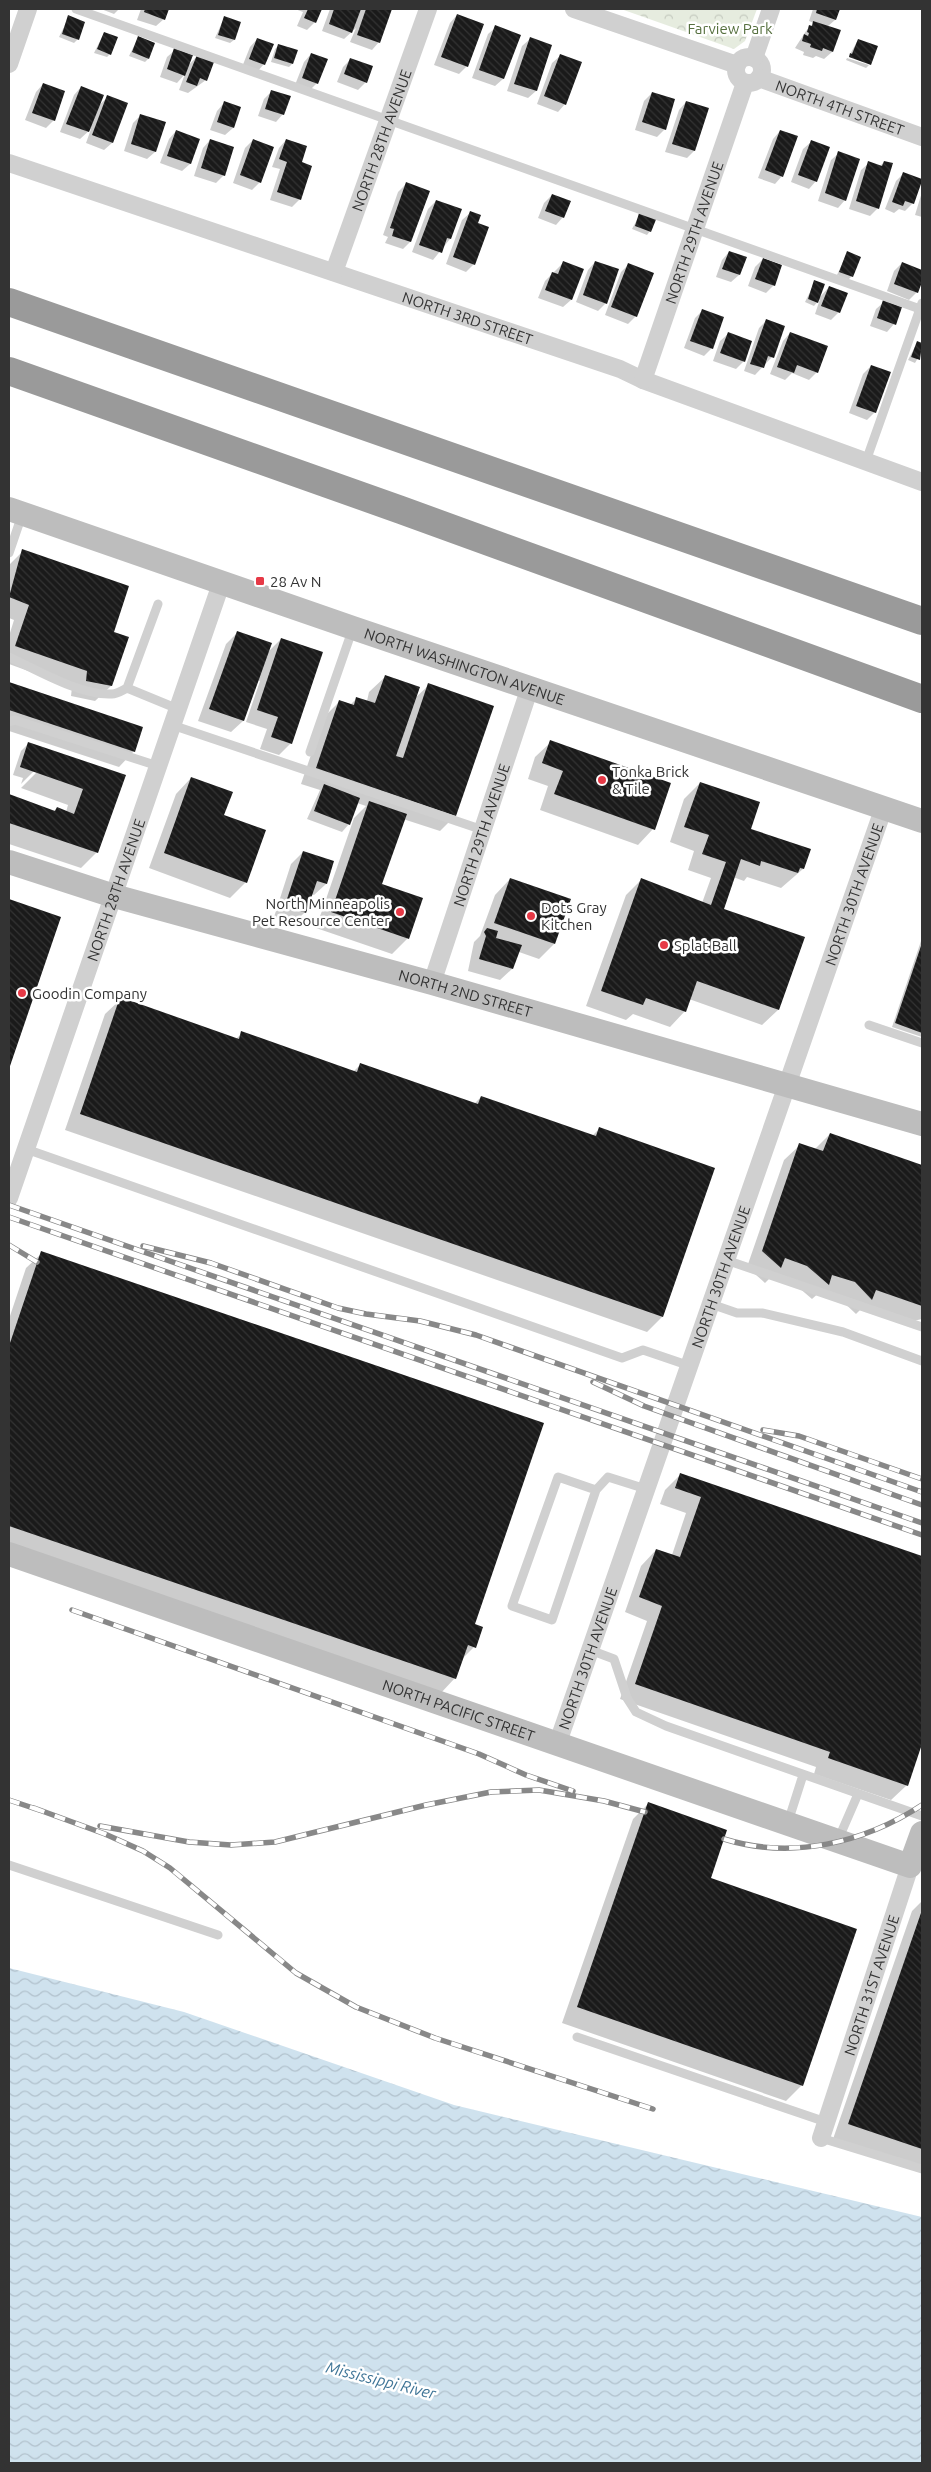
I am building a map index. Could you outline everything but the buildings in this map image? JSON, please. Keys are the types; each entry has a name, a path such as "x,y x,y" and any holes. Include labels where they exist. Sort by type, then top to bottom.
{"highway":[{"path":"9,302 922,622"},
{"path":"9,371 922,699"},
{"path":"9,388 304,476"}],"street":[{"path":"9,64 28,9"},
{"name":"NORTH 28TH AVENUE","path":"334,272 428,9"},
{"path":"574,9 737,65"},
{"path":"754,58 771,9"},
{"path":"754,58 761,67 752,81 738,77 737,65 743,59 754,58"},
{"name":"NORTH 4TH STREET","path":"752,81 922,136"},
{"name":"NORTH 29TH AVENUE","path":"642,380 695,228 752,81"},
{"name":"NORTH 3RD STREET","path":"9,163 620,369 642,380 922,482"},
{"name":"NORTH WASHINGTON AVENUE","path":"16,511 353,628 922,820"},
{"name":"NORTH 28TH AVENUE","path":"9,1198 18,1158 114,896 222,581"},
{"name":"NORTH 29TH AVENUE","path":"432,983 530,688"},
{"name":"NORTH 30TH AVENUE","path":"557,1745 884,807"},
{"name":"NORTH 2ND STREET","path":"9,862 114,896 432,983 922,1124"},
{"name":"NORTH PACIFIC STREET","path":"9,1554 787,1825 916,1868"},
{"name":"NORTH 31ST AVENUE","path":"824,2130 916,1868 922,1832"}],"lane":[{"path":"76,9 921,306 866,461"},
{"path":"9,552 16,511"},
{"path":"9,658 67,684 94,692 114,694 127,688 158,604"},
{"path":"310,752 353,628"},
{"path":"127,688 175,717 483,830"},
{"path":"9,722 15,720 158,766"},
{"path":"869,1025 922,1043"},
{"path":"18,1158 622,1358 643,1350 690,1366"},
{"path":"726,1260 922,1327"},
{"path":"711,1304 737,1313 762,1313 843,1332 922,1361"},
{"path":"596,1490 558,1477 512,1606 552,1620 596,1490 608,1477 646,1490"},
{"path":"590,1650 614,1659 627,1698 636,1712 666,1726 922,1816"},
{"path":"787,1825 803,1775"},
{"path":"837,1842 858,1794"},
{"path":"9,1865 218,1935"},
{"path":"577,2038 824,2130 922,2169"}],"green space":[{"name":"Farview Park","path":"621,9 757,9 745,41 734,49"}],"water":[{"name":"Mississippi River","path":"9,1968 184,2012 454,2105 922,2217 922,2463 9,2463"}],"railway":[{"path":"9,1205 922,1523"},
{"path":"9,1217 922,1535"},
{"path":"9,1245 37,1262"},
{"path":"143,1246 211,1263 338,1308 366,1314 420,1321 476,1335 922,1492"},
{"path":"593,1382 644,1406 922,1505"},
{"path":"763,1430 799,1436 922,1479"},
{"path":"72,1610 479,1754 526,1775 573,1791"},
{"path":"100,1826 189,1842 231,1845 275,1842 426,1805 491,1792 539,1790 604,1801 645,1812"},
{"path":"9,1800 39,1810"},
{"path":"724,1839 775,1848 827,1844 852,1838 876,1829 922,1805"},
{"path":"34,1808 105,1834 143,1851 170,1868 296,1973 356,2007 435,2038 653,2109"}],"place":[{"name":"28 Av N","path":"260,581"},
{"name":"Tonka Brick & Tile","path":"602,780"},
{"name":"North Minneapolis Pet Resource Center","path":"400,912"},
{"name":"Dots Gray Kitchen","path":"531,916"},
{"name":"Splat Ball","path":"664,945"},
{"name":"Goodin Company","path":"22,993"}]}
